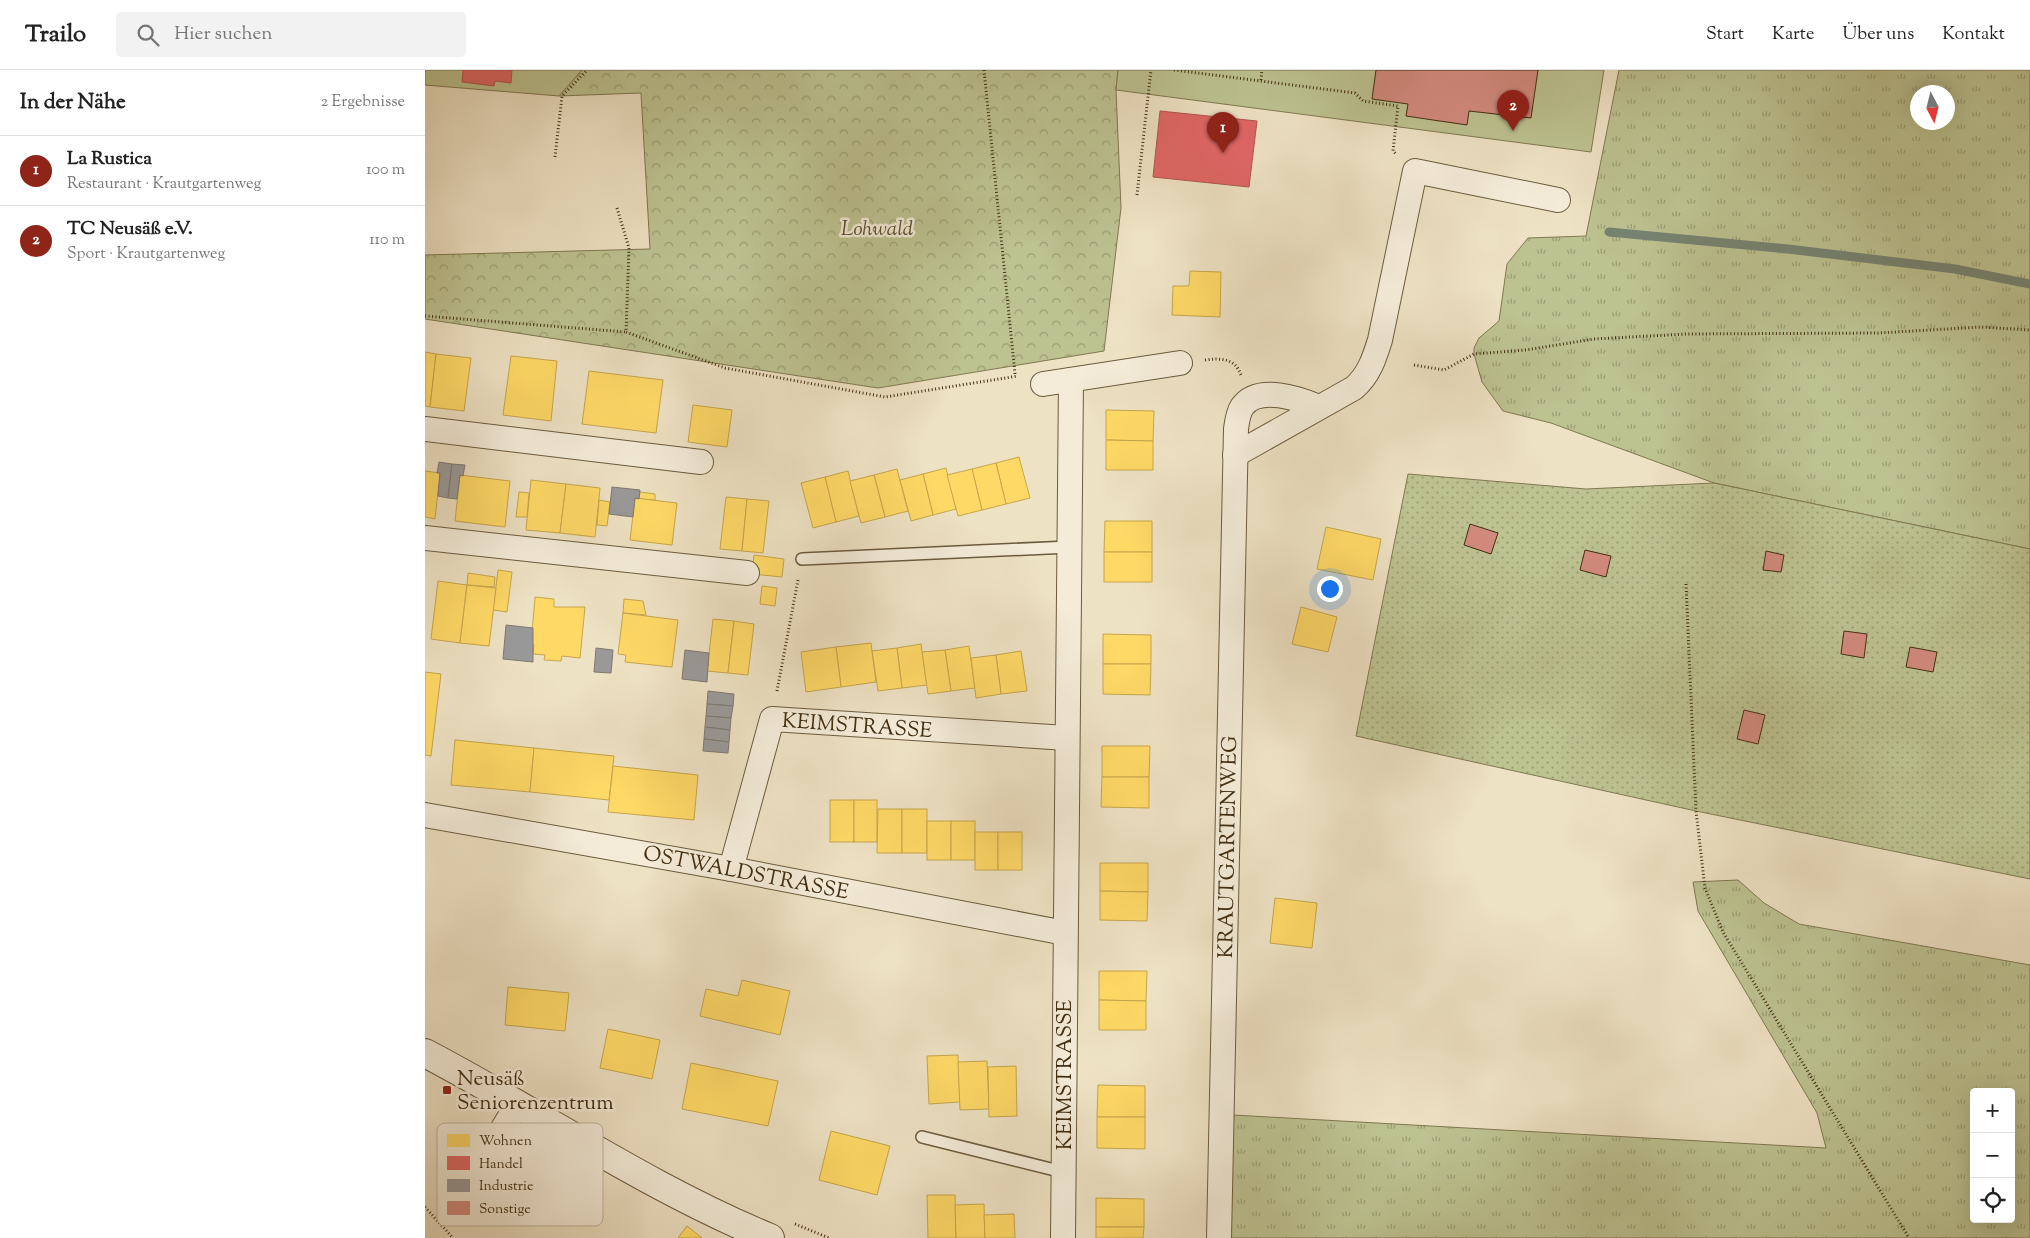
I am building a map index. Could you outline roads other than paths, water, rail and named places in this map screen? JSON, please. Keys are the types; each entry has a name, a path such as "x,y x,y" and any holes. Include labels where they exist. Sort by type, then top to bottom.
{"street":[{"path":"1235,455 1358,384 1374,359 1380,340 1415,171 1558,200"},
{"path":"1043,384 1180,363"},
{"name":"KEIMSTRASSE","path":"1063,1238 1071,380"},
{"name":"KRAUTGARTENWEG","path":"1219,1238 1235,455 1238,416 1242,407 1250,399 1281,395 1297,398 1319,408"},
{"path":"425,429 701,462"},
{"path":"425,538 747,573"},
{"name":"KEIMSTRASSE","path":"731,869 772,719 1067,738"},
{"name":"OSTWALDSTRASSE","path":"425,815 731,869 1065,933"},
{"path":"425,1053 548,1123"},
{"path":"506,1123 517,1105"},
{"path":"603,1155 689,1200 770,1238"}],"lane":[{"path":"802,559 1069,547"},
{"name":"KEIMSTRASSE","path":"921,1137 1063,1172"}],"waterway":[{"path":"1609,232 1788,249 1955,269 2030,284"}],"place":[{"name":"TC Neusäß e.V.","path":"1513,131"},
{"name":"La Rustica","path":"1223,153"},
{"name":"Neusäß Seniorenzentrum","path":"447,1090"}],"park label":[{"name":"Lohwald","path":"877,228"}]}
